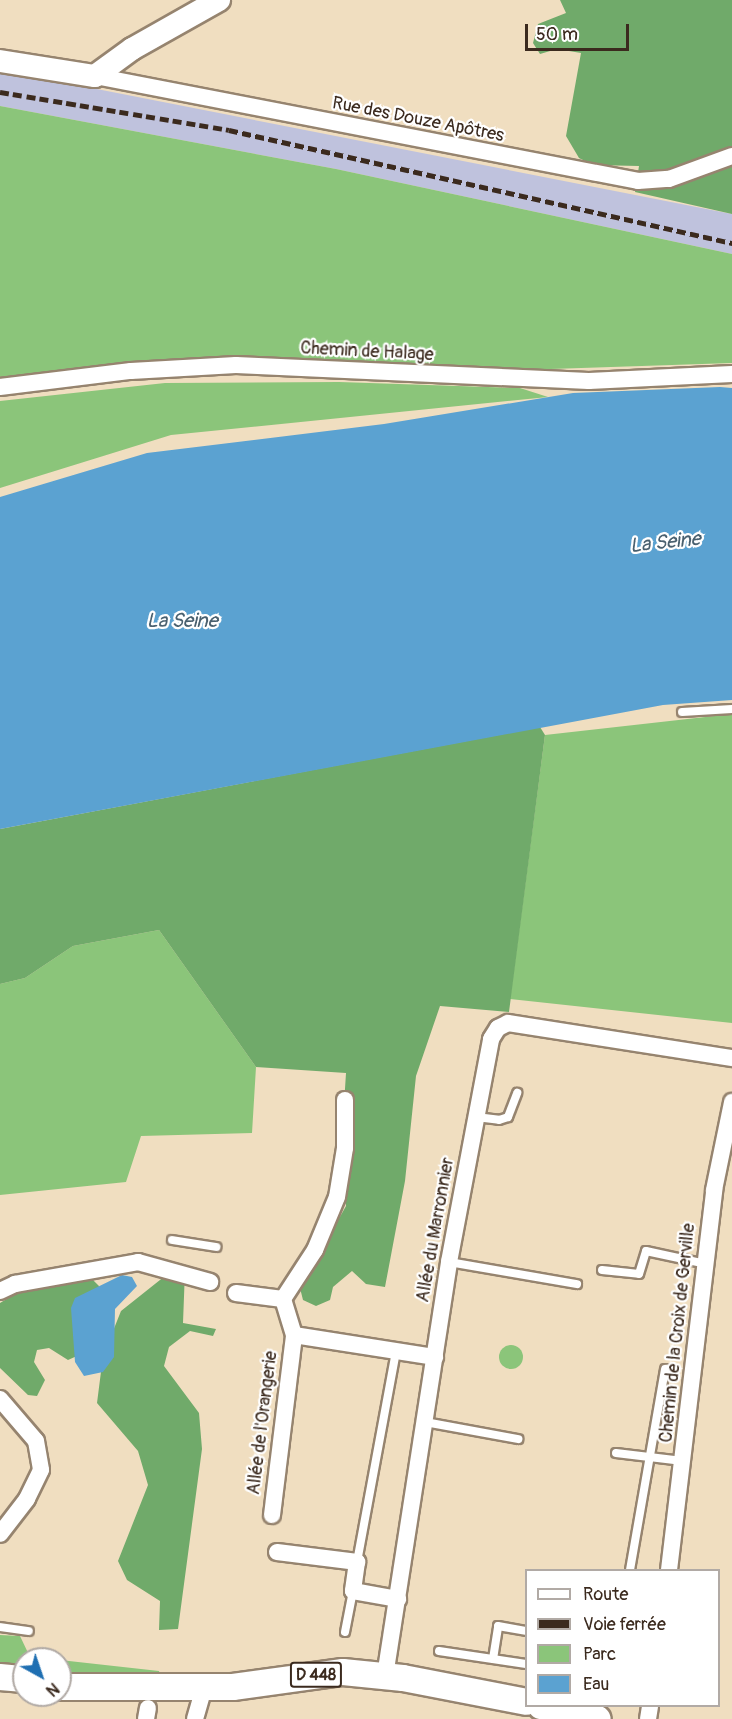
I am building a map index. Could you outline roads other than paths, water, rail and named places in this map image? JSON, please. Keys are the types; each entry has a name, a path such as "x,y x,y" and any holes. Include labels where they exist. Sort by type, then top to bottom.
{"main road":[{"name":"D 448","path":"72,1688 233,1687 343,1672 385,1676 525,1702"},
{"name":"D 448","path":"72,1683 115,1686"},
{"path":"545,1707 598,1719"}],"street":[{"path":"0,60 95,76 132,49 219,0"},
{"name":"Rue des Douze Apôtres","path":"95,76 638,181 669,179 732,156"},
{"name":"Chemin de Halage","path":"0,387 131,371 236,365 578,381 732,374"},
{"name":"Allée du Marronnier","path":"385,1676 449,1262 491,1040 498,1028 508,1023 732,1058"},
{"path":"283,1299 315,1250 337,1197 345,1148 345,1100"},
{"name":"Chemin de la Croix de Gerville","path":"669,1569 684,1461 714,1190 732,1102"},
{"path":"0,1291 15,1284 138,1262 210,1282"},
{"path":"236,1293 283,1299"},
{"path":"283,1299 294,1335 435,1357"},
{"name":"Allée de l'Orangerie","path":"272,1515 294,1335"},
{"path":"0,1399 36,1441 41,1470 27,1499 0,1534"},
{"path":"277,1552 357,1562 353,1591 398,1599"},
{"path":"195,1719 204,1687"}],"lane":[{"path":"682,712 732,709"},
{"path":"476,1117 499,1120 508,1117 517,1093"},
{"path":"172,1239 216,1248"},
{"path":"602,1270 639,1274 646,1251 706,1264"},
{"path":"449,1262 577,1284"},
{"path":"357,1562 396,1351"},
{"path":"630,1569 652,1458 665,1370"},
{"path":"425,1422 518,1438"},
{"path":"615,1453 684,1461"},
{"path":"345,1632 353,1591"},
{"path":"494,1659 498,1626 525,1631"},
{"path":"0,1627 29,1631"},
{"path":"439,1651 525,1664"}],"water":[{"name":"La Seine","path":"732,388 732,700 663,705 0,829 0,497 147,453 384,424 573,393"},
{"path":"122,1275 132,1277 137,1286 115,1309 114,1357 103,1372 84,1376 75,1362 71,1308 75,1298"}],"railway":[{"path":"0,92 229,130 732,243"}]}
